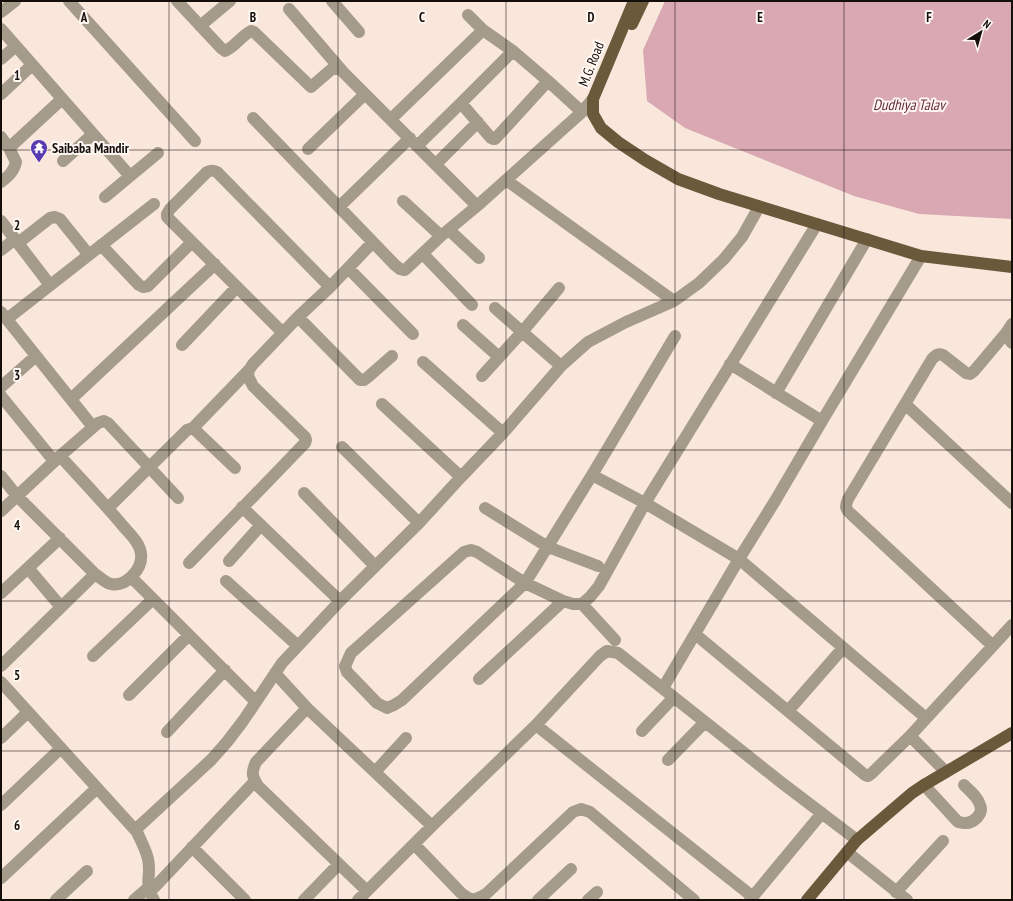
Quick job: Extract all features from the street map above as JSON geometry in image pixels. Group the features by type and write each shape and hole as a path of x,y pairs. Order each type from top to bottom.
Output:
{"main road":[{"name":"M.G. Road","path":"634,1 592,99 593,114 601,128 618,142 678,179 758,207 921,256 1012,267"},
{"path":"610,136 602,116 601,103 604,89 617,56 643,1"},
{"path":"807,900 857,840 912,793 1011,734"}],"street":[{"path":"1,12 15,1"},
{"path":"69,1 195,142"},
{"path":"177,1 225,51 230,49 251,31 254,32 311,87 333,68 343,72"},
{"path":"200,26 230,1"},
{"path":"332,1 359,32"},
{"path":"289,9 343,72 477,206"},
{"path":"468,15 483,30 513,51 582,112"},
{"path":"1,30 130,176"},
{"path":"391,119 483,30"},
{"path":"1,60 16,46"},
{"path":"339,207 461,103 513,51"},
{"path":"1,94 32,65"},
{"path":"461,103 492,138 495,139 548,81"},
{"path":"308,149 365,94"},
{"path":"9,148 62,99"},
{"path":"253,118 400,269 405,270 582,112 592,99"},
{"path":"436,164 478,122"},
{"path":"62,161 93,134"},
{"path":"1,137 9,148 16,162 10,175 1,182"},
{"path":"105,197 158,153"},
{"path":"283,332 168,217 167,214 170,209 207,172 214,170 223,178 330,287"},
{"path":"506,180 674,301"},
{"path":"404,201 479,258"},
{"path":"93,427 4,316 50,286 154,204"},
{"path":"135,830 211,760 243,721 282,663 340,601 419,523 503,433 561,366 588,342 626,322 674,301 699,283 724,259 742,237 758,207"},
{"path":"1,250 17,241 50,218 55,217 60,219 89,255"},
{"path":"1,221 50,286"},
{"path":"675,336 526,583 402,700 387,708 377,703 347,672 345,666 351,653 464,552 471,550 478,552 526,583 563,601 573,604 582,604 590,597 599,586 645,503 817,224"},
{"path":"776,393 867,239"},
{"path":"101,245 139,285 143,287 148,286 192,242"},
{"path":"108,508 187,430 193,428 283,332 330,287 373,242"},
{"path":"423,254 472,305"},
{"path":"663,688 738,558 775,501 921,256"},
{"path":"71,399 215,264"},
{"path":"348,268 413,334"},
{"path":"182,345 237,287"},
{"path":"482,376 523,331 559,288"},
{"path":"495,308 523,331 561,366"},
{"path":"298,317 360,380 364,380 392,356"},
{"path":"463,325 499,357"},
{"path":"993,646 846,510 845,505 932,359 936,355 940,354 966,373 970,374 1010,333"},
{"path":"1,476 17,496 95,574 109,584 125,583 141,563 142,555 136,541 108,508 57,458 2,396 36,356"},
{"path":"423,362 503,433"},
{"path":"730,364 822,421"},
{"path":"189,562 305,443 306,440 305,437 253,386 248,376 249,370"},
{"path":"382,404 461,477"},
{"path":"905,404 1012,503"},
{"path":"1,511 57,458 98,423 104,421 108,423 178,498"},
{"path":"193,428 235,468"},
{"path":"342,447 419,523"},
{"path":"592,475 645,503 738,558 926,718"},
{"path":"304,493 375,566"},
{"path":"242,507 340,601"},
{"path":"485,508 548,547 598,566"},
{"path":"229,561 261,525"},
{"path":"1,593 60,538"},
{"path":"28,568 61,607"},
{"path":"1,666 95,574"},
{"path":"131,577 256,702"},
{"path":"226,581 298,646"},
{"path":"93,656 153,599"},
{"path":"479,679 563,601"},
{"path":"582,604 615,640"},
{"path":"695,634 868,776 910,736 1012,625"},
{"path":"129,695 189,635"},
{"path":"788,711 843,648"},
{"path":"358,900 536,724 600,656 607,651 618,652 782,783 857,840"},
{"path":"167,732 224,670"},
{"path":"275,673 307,708 432,826"},
{"path":"1,682 135,830 148,859 151,893"},
{"path":"642,731 674,696"},
{"path":"307,708 256,762 252,769 253,777 258,786 367,891"},
{"path":"1,738 28,712"},
{"path":"668,760 705,722"},
{"path":"536,724 752,898 822,813"},
{"path":"910,736 946,772"},
{"path":"375,772 406,738"},
{"path":"1,805 61,748"},
{"path":"134,900 151,893 192,847 255,781"},
{"path":"924,785 958,822 963,824 969,823 976,819 980,814 981,808 977,798 964,785"},
{"path":"1,878 97,788"},
{"path":"414,844 461,893 468,898 477,899 486,894 573,812 581,809 590,812 694,900"},
{"path":"896,892 943,841"},
{"path":"192,847 245,900"},
{"path":"847,852 906,900"},
{"path":"304,900 338,864"},
{"path":"538,900 571,869"},
{"path":"56,900 87,870"}],"water":[{"name":"Dudhiya Talav","path":"665,1 1012,1 1012,219 919,214 854,196 685,128 647,101 643,50"}],"place":[{"name":"Saibaba Mandir","path":"39,163"}]}
